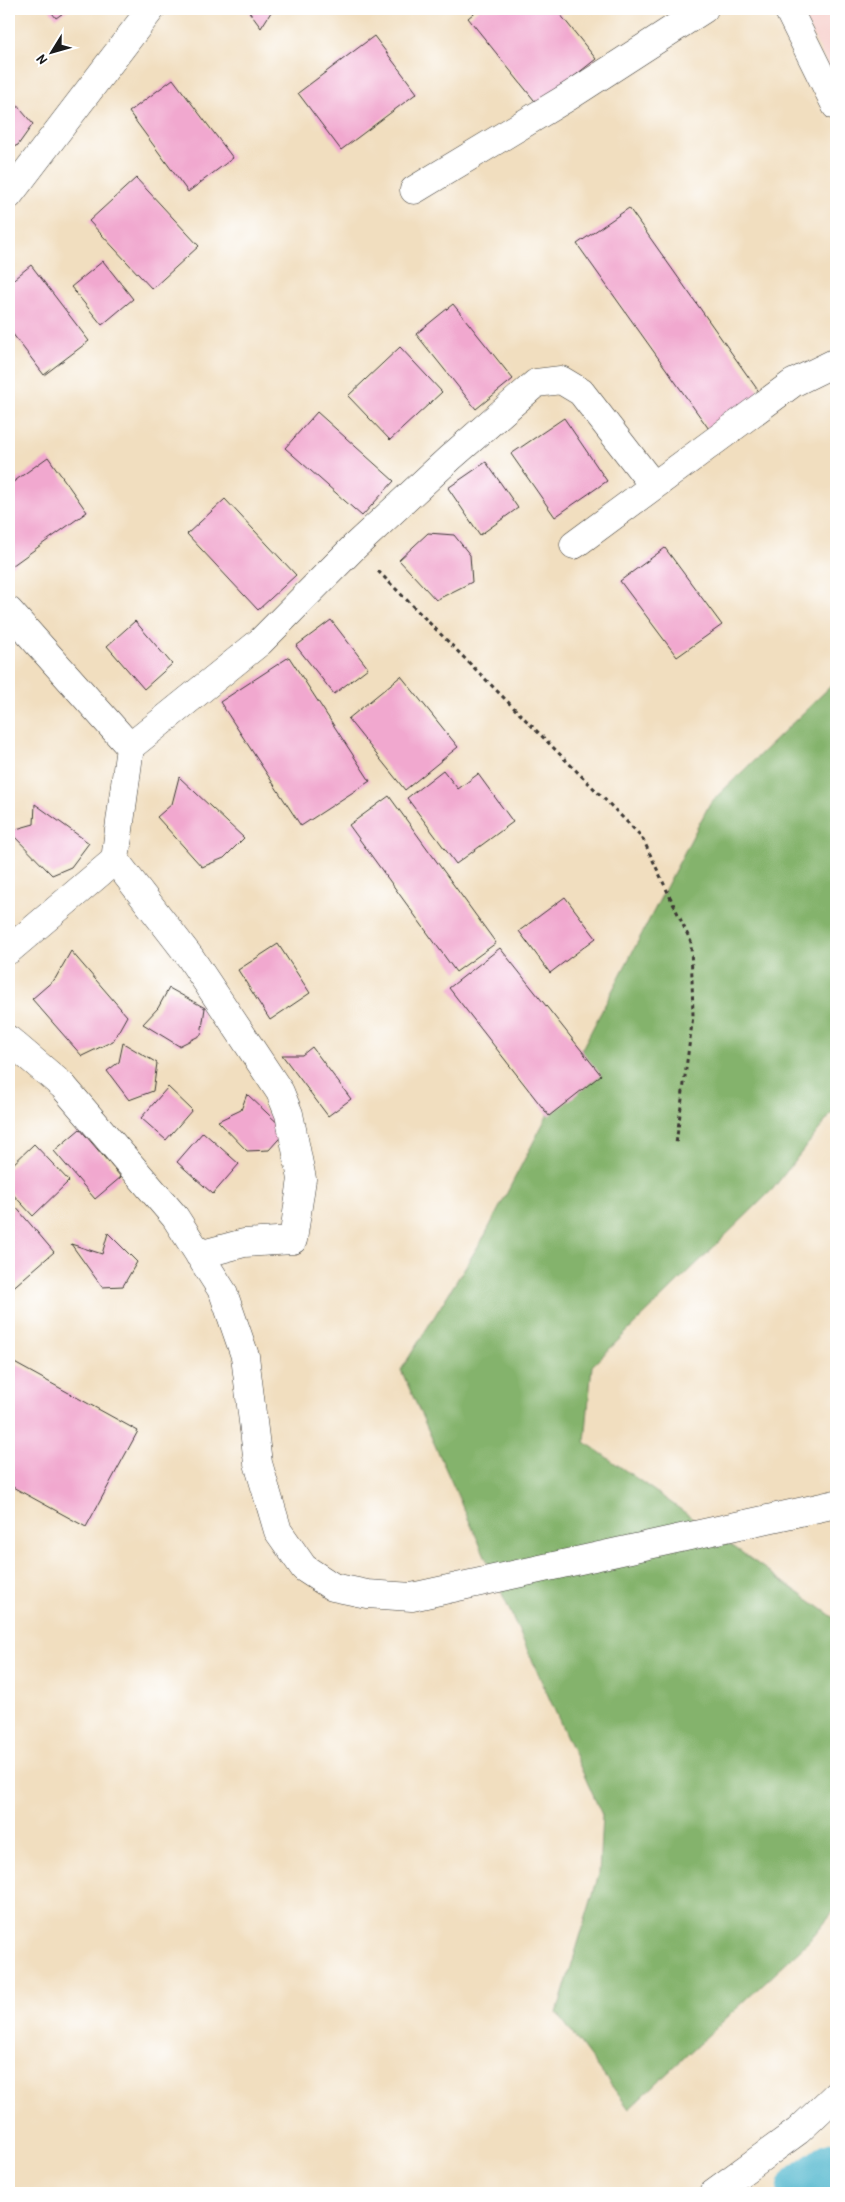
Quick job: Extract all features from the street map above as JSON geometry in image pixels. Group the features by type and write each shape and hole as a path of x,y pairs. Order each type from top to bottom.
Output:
{"street":[{"path":"9,195 151,9"},
{"path":"414,190 568,97 704,9"},
{"path":"788,9 836,106"},
{"path":"574,545 793,383 836,362"},
{"path":"9,950 115,860 130,747 260,642 354,547 450,458 536,383 561,380 581,392 653,485"},
{"path":"9,611 130,747"},
{"path":"115,860 190,957 280,1092 290,1114 302,1179 293,1240 244,1243 199,1255"},
{"path":"9,1040 63,1086 175,1217 223,1292 244,1356 258,1462 278,1531 304,1568 333,1587 367,1594 412,1597 836,1504"},
{"path":"713,2193 798,2131 836,2095"}],"path":[{"path":"354,547 642,837 691,942 694,1016 676,1144"}],"shaded area":[{"path":"800,9 836,9 836,82"}],"green space":[{"path":"836,681 836,1108 772,1190 592,1366 585,1442 836,1619 836,1908 808,1942 629,2109 557,2013 599,1874 602,1815 401,1370 485,1235 710,803"}],"building":[{"path":"49,9 69,9 56,18"},
{"path":"247,9 273,9 261,28"},
{"path":"479,9 556,9 596,59 538,105 468,18"},
{"path":"374,36 417,93 341,150 298,93"},
{"path":"173,79 233,158 188,192 129,112"},
{"path":"9,96 33,124 18,145 9,149"},
{"path":"136,178 199,246 152,289 89,221"},
{"path":"629,208 762,396 711,432 577,244"},
{"path":"103,261 133,299 102,325 71,287"},
{"path":"31,265 89,341 44,375 9,329 9,283"},
{"path":"453,304 513,379 476,409 416,334"},
{"path":"400,347 442,392 390,440 348,396"},
{"path":"317,412 394,481 362,516 285,448"},
{"path":"564,418 607,481 555,517 511,454"},
{"path":"48,457 87,512 9,568 9,485"},
{"path":"486,462 518,508 480,535 448,488"},
{"path":"225,499 296,575 258,610 187,534"},
{"path":"428,533 454,535 470,555 472,582 436,600 399,560"},
{"path":"665,548 722,625 677,657 620,581"},
{"path":"331,620 368,668 334,694 296,646"},
{"path":"135,621 172,664 144,689 107,646"},
{"path":"289,657 370,781 301,826 220,702"},
{"path":"401,676 458,747 405,790 348,719"},
{"path":"443,770 458,789 478,774 513,822 456,864 407,798"},
{"path":"179,777 244,838 224,858 202,867 157,817 172,804"},
{"path":"389,796 496,943 456,972 349,825"},
{"path":"35,804 89,843 71,867 52,875 9,831 34,824"},
{"path":"565,897 596,938 550,973 519,931"},
{"path":"278,944 310,993 270,1020 238,970"},
{"path":"500,948 601,1075 549,1116 449,988"},
{"path":"71,951 127,1016 113,1041 82,1056 32,999 55,979"},
{"path":"169,988 205,1008 201,1035 179,1046 143,1024 158,1008"},
{"path":"123,1043 157,1063 153,1091 129,1100 107,1071 119,1062"},
{"path":"312,1047 351,1099 328,1116 282,1055 302,1055"},
{"path":"168,1087 192,1110 166,1140 141,1118"},
{"path":"247,1094 286,1131 269,1150 247,1151 218,1121 241,1110"},
{"path":"80,1129 121,1177 95,1199 54,1151"},
{"path":"203,1132 239,1164 213,1194 177,1162"},
{"path":"34,1144 69,1181 33,1216 9,1190 9,1168"},
{"path":"15,1206 54,1252 9,1291 9,1212"},
{"path":"108,1233 137,1262 123,1286 102,1287 71,1244 102,1254"},
{"path":"9,1360 138,1431 86,1527 9,1485"}],"waterway":[{"path":"810,2193 836,2174"}]}
